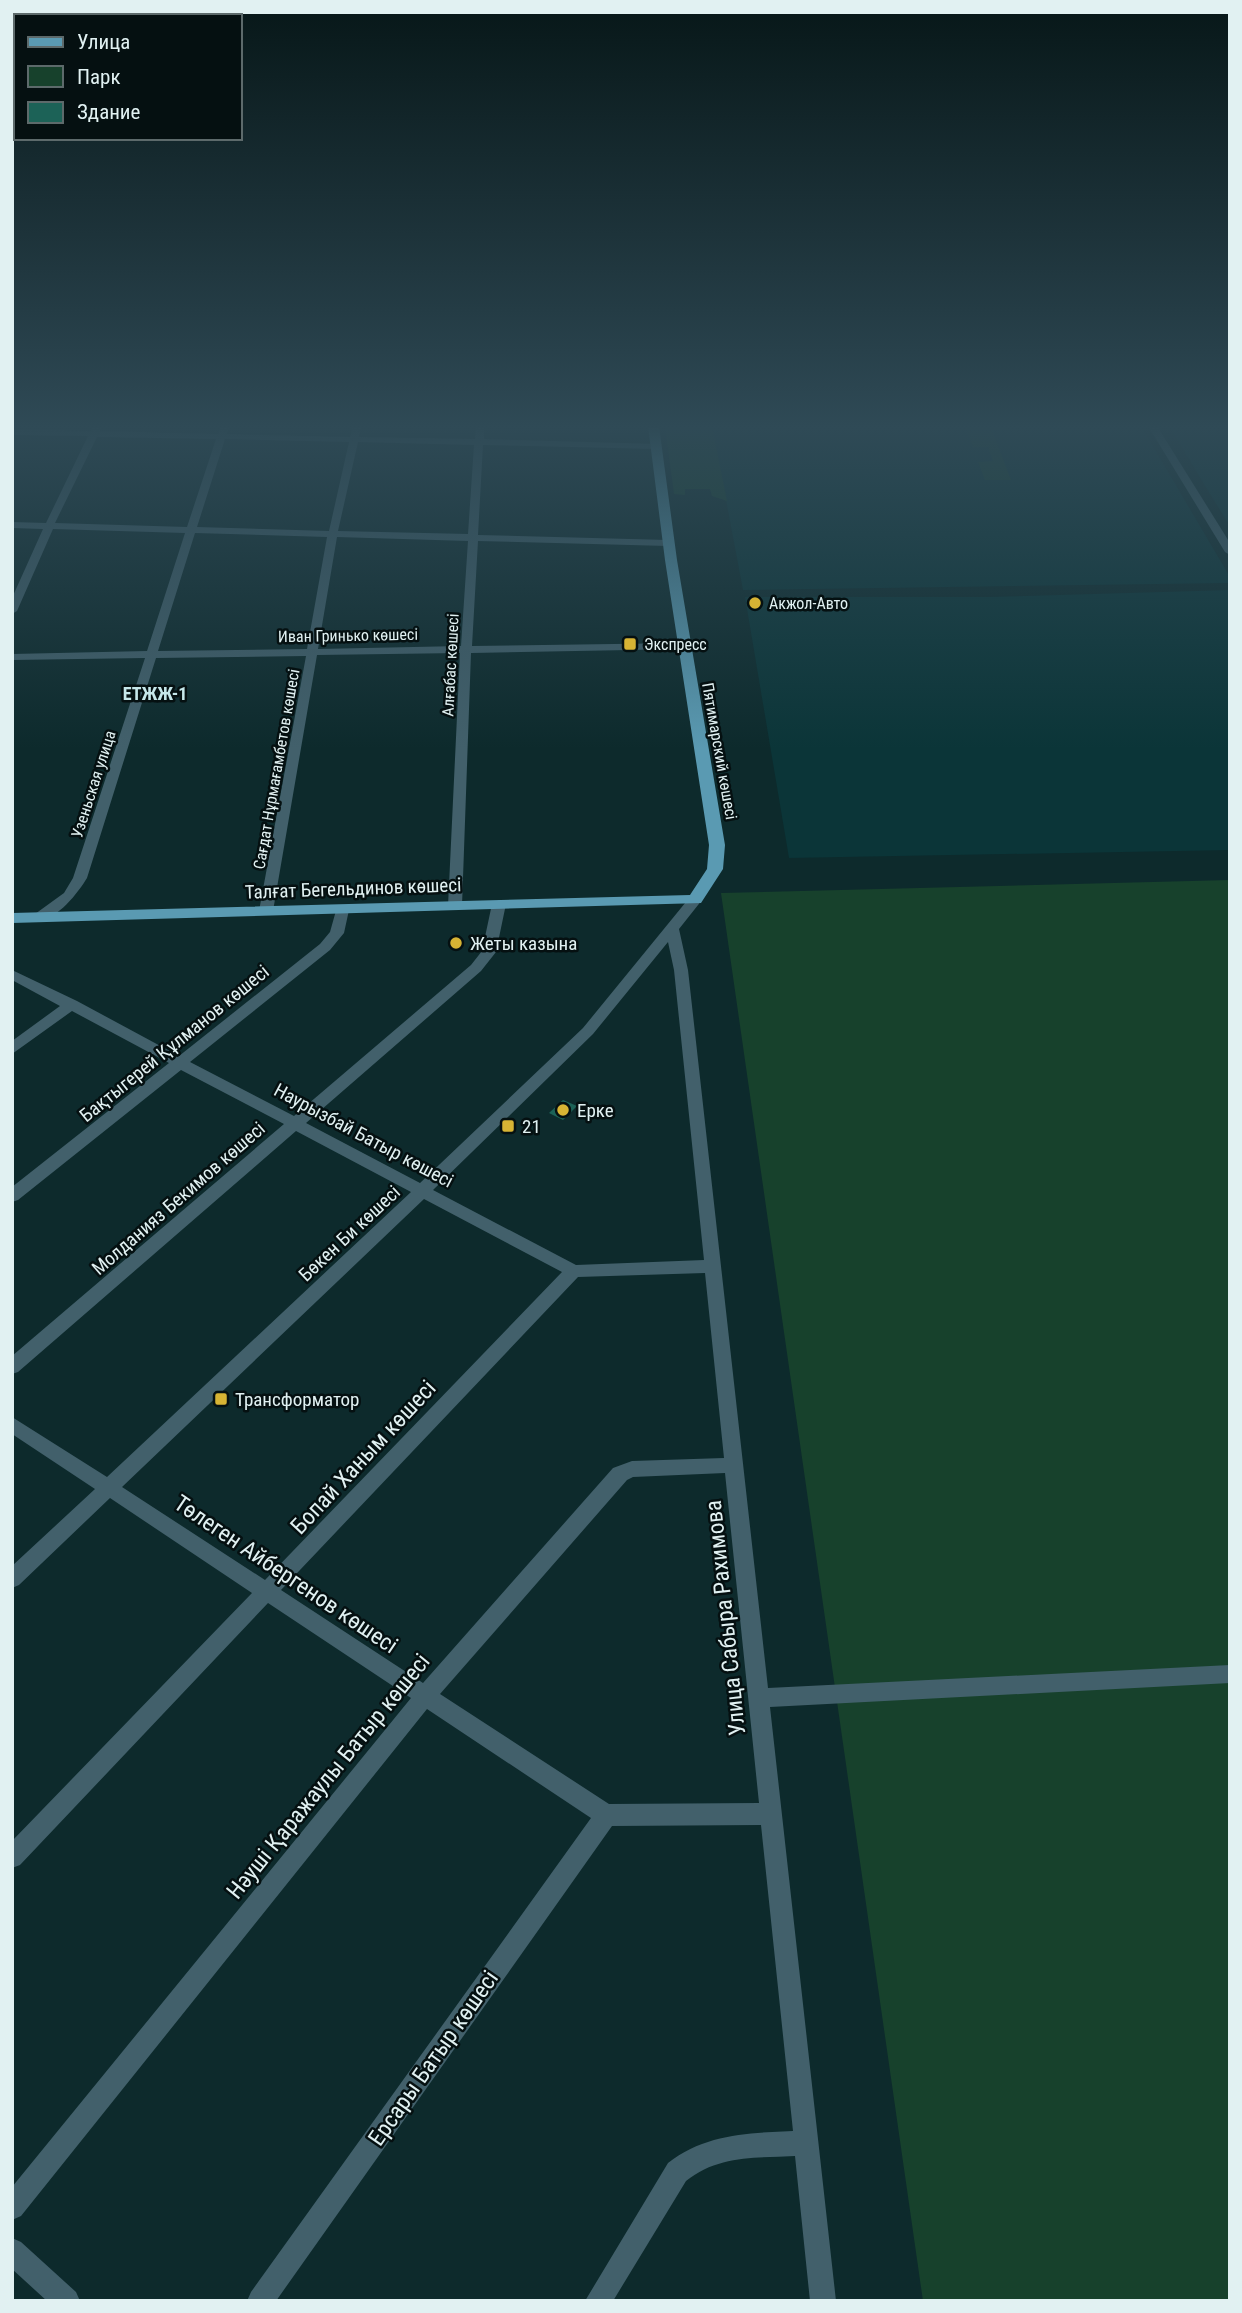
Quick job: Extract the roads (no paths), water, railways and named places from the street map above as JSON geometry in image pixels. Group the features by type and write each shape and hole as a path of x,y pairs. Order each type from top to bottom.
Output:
{"main road":[{"name":"Пятимарский көшесі","path":"667,534 717,836 717,860 713,873 695,900"},
{"name":"Талғат Бегельдинов көшесі","path":"13,919 695,900"}],"street":[{"path":"12,611 45,534"},
{"name":"Узеньская улица","path":"40,917 69,896 76,886 189,534"},
{"name":"Сағдат Нұрмағамбетов көшесі","path":"267,911 333,534"},
{"path":"355,534 668,543"},
{"name":"Алғабас көшесі","path":"455,906 466,649 474,534"},
{"path":"1219,534 1230,552"},
{"name":"Иван Гринько көшесі","path":"12,657 153,650 312,652 684,646"},
{"name":"Бөкен Би көшесі","path":"12,1579 425,1190 588,1031 673,931 695,900"},
{"name":"Молданияз Бекимов көшесі","path":"12,1367 487,957 499,904"},
{"name":"Бақтыгерей Құлманов көшесі","path":"12,1196 332,941 342,909"},
{"name":"Улица Сабыра Рахимова","path":"673,931 681,970 822,2301"},
{"name":"Наурызбай Батыр көшесі","path":"12,974 425,1190 573,1271"},
{"path":"12,1049 72,1004"},
{"path":"573,1271 712,1266"},
{"name":"Бопай Ханым көшесі","path":"12,1857 269,1592 573,1271"},
{"name":"Төлеген Айбергенов көшесі","path":"12,1423 606,1815"},
{"name":"Нәуші Қаражаулы Батыр көшесі","path":"12,2207 425,1696 620,1474 647,1467 734,1465"},
{"path":"758,1698 1230,1674"},
{"path":"606,1815 769,1814"},
{"name":"Ерсары Батыр көшесі","path":"260,2301 606,1815"},
{"path":"598,2301 677,2172 688,2160 705,2152 725,2149 805,2143"},
{"path":"12,2251 67,2301"}],"place":[{"name":"Акжол-Авто","path":"755,603"},
{"name":"Экспресс","path":"630,644"},
{"name":"Жеты казына","path":"456,943"},
{"name":"Ерке","path":"563,1110"},
{"name":"21","path":"508,1126"},
{"name":"Трансформатор","path":"221,1399"}],"district":[{"name":"ЕТЖЖ-1","path":"155,694"}]}
